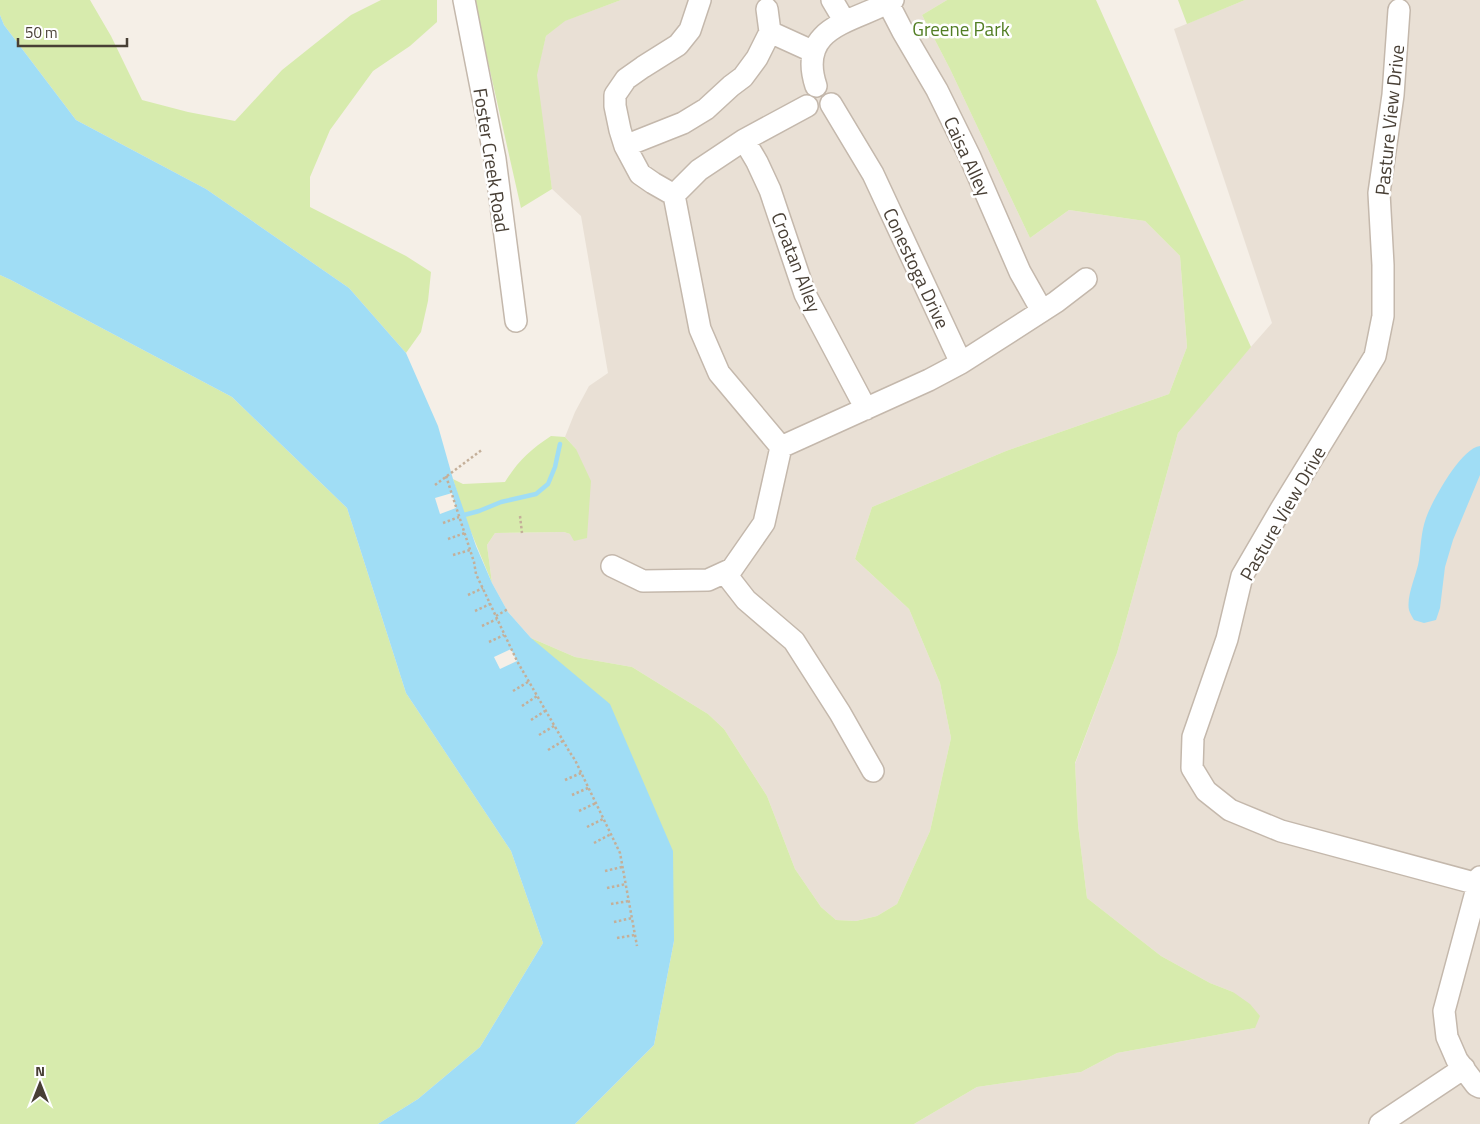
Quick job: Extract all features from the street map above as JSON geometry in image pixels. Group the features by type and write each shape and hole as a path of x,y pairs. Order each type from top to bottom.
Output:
{"street":[{"name":"Foster Creek Road","path":"464,0 495,159 516,322"},
{"path":"700,0 690,30 678,45 626,79 615,95 620,130 625,146 640,174 674,195 700,329 719,373 781,447"},
{"path":"832,0 845,22"},
{"path":"816,86 812,64 814,52 822,38 837,25 890,2"},
{"name":"Caisa Alley","path":"890,2 903,32 937,90 970,158 1020,272 1042,311"},
{"path":"625,146 683,123 706,109 743,77 757,58 770,32 767,9"},
{"name":"Pasture View Drive","path":"1399,10 1393,95 1379,193 1384,265 1384,316 1375,356 1242,576 1227,639 1193,737 1192,768 1206,791 1230,810 1281,831 1479,881"},
{"path":"770,32 814,52"},
{"path":"816,86 823,86 832,96 831,104 829,109 822,113 813,112 807,106 805,97 810,89 816,86"},
{"name":"Conestoga Drive","path":"831,104 873,174 961,363"},
{"path":"674,195 699,170 744,140 807,106"},
{"name":"Croatan Alley","path":"744,140 770,190 805,294 866,409"},
{"path":"781,447 929,380 961,363 1042,311 1086,279"},
{"path":"612,566 643,581 708,580 732,569 764,523 781,447"},
{"path":"725,573 746,600 794,641 840,713 873,771"},
{"path":"1479,881 1444,1011 1447,1037 1457,1060 1476,1085 1480,1087"},
{"path":"1380,1124 1464,1068"}],"path":[{"path":"436,485 482,449"},
{"path":"446,476 482,588 528,682 575,760 620,853 637,946"},
{"path":"520,516 522,533"},
{"path":"443,523 459,518"},
{"path":"448,539 465,533"},
{"path":"453,556 470,550"},
{"path":"468,595 482,588"},
{"path":"475,611 490,604"},
{"path":"482,626 497,618 508,609"},
{"path":"489,642 504,635"},
{"path":"513,691 528,682"},
{"path":"522,706 537,696"},
{"path":"531,720 545,711"},
{"path":"539,735 554,726"},
{"path":"548,750 563,741"},
{"path":"565,780 581,773"},
{"path":"572,795 588,788"},
{"path":"580,811 596,803"},
{"path":"587,826 603,819"},
{"path":"594,843 610,834"},
{"path":"605,871 622,867"},
{"path":"607,888 626,884"},
{"path":"611,904 629,901"},
{"path":"614,922 632,918"},
{"path":"617,938 635,935"}],"shaded area":[{"path":"621,0 947,0 922,15 950,69 1030,238 1069,210 1145,221 1180,256 1187,347 1169,394 1006,451 872,507 855,559 909,609 940,683 951,738 930,831 897,904 877,916 856,921 836,920 821,907 795,869 767,796 724,729 708,714 632,667 575,657 531,638 508,612 492,583 487,545 495,533 564,532 570,534 576,449 565,437 575,412 589,386 608,373 581,216 552,189 536,75 546,36 564,21"},
{"path":"1245,0 1480,0 1480,1124 914,1124 977,1087 1081,1072 1117,1053 1255,1028 1233,992 1210,983 1161,956 1087,898 1078,825 1075,764 1117,653 1178,433 1272,323 1174,29"}],"green space":[{"path":"0,0 90,0 111,36 142,100 188,112 235,121 282,70 351,15 381,0 437,0 437,22 410,46 373,71 330,130 310,177 310,207 406,256 431,272 428,301 421,332 406,353 349,288 206,189 76,120 4,25 0,15"},
{"path":"474,0 621,0 565,21 546,36 537,75 552,189 521,208"},
{"name":"Greene Park","path":"947,0 1096,0 1251,347 1178,433 1117,653 1075,763 1078,825 1087,898 1161,956 1210,983 1233,992 1250,1004 1260,1016 1255,1028 1117,1053 1081,1072 977,1087 914,1124 575,1124 654,1045 674,941 531,638 575,657 632,667 708,714 724,729 767,796 795,869 821,907 836,920 856,921 877,916 897,904 930,831 951,738 940,683 909,609 855,559 872,507 1006,451 1169,394 1187,347 1180,256 1145,221 1069,210 1030,238 950,69 922,15"},
{"path":"1178,0 1245,0 1187,24"},
{"path":"0,275 232,397 347,508 406,693 511,851 543,943 480,1047 418,1099 378,1124 0,1124"},
{"path":"551,436 565,437 576,449 591,481 587,538 574,541 570,534 564,532 495,533 487,545 492,583 464,515 453,479 463,484 505,482 525,456"}],"water":[{"path":"0,15 4,25 76,120 206,189 349,288 406,353 438,426 453,479 476,546 492,583 508,612 531,638 610,704 673,851 674,941 654,1045 575,1124 378,1124 418,1099 480,1047 543,943 511,851 406,693 347,508 232,397 0,275"},
{"path":"1480,446 1480,475 1453,540 1445,567 1440,608 1436,620 1424,623 1414,620 1408,604 1418,566 1426,518 1434,500 1456,465 1472,449"}],"pier":[{"path":"452,493 456,508 440,514 435,498"},
{"path":"511,649 517,661 500,669 494,657"}],"waterway":[{"path":"464,515 501,502 536,494 548,484 555,467 560,444"}]}
